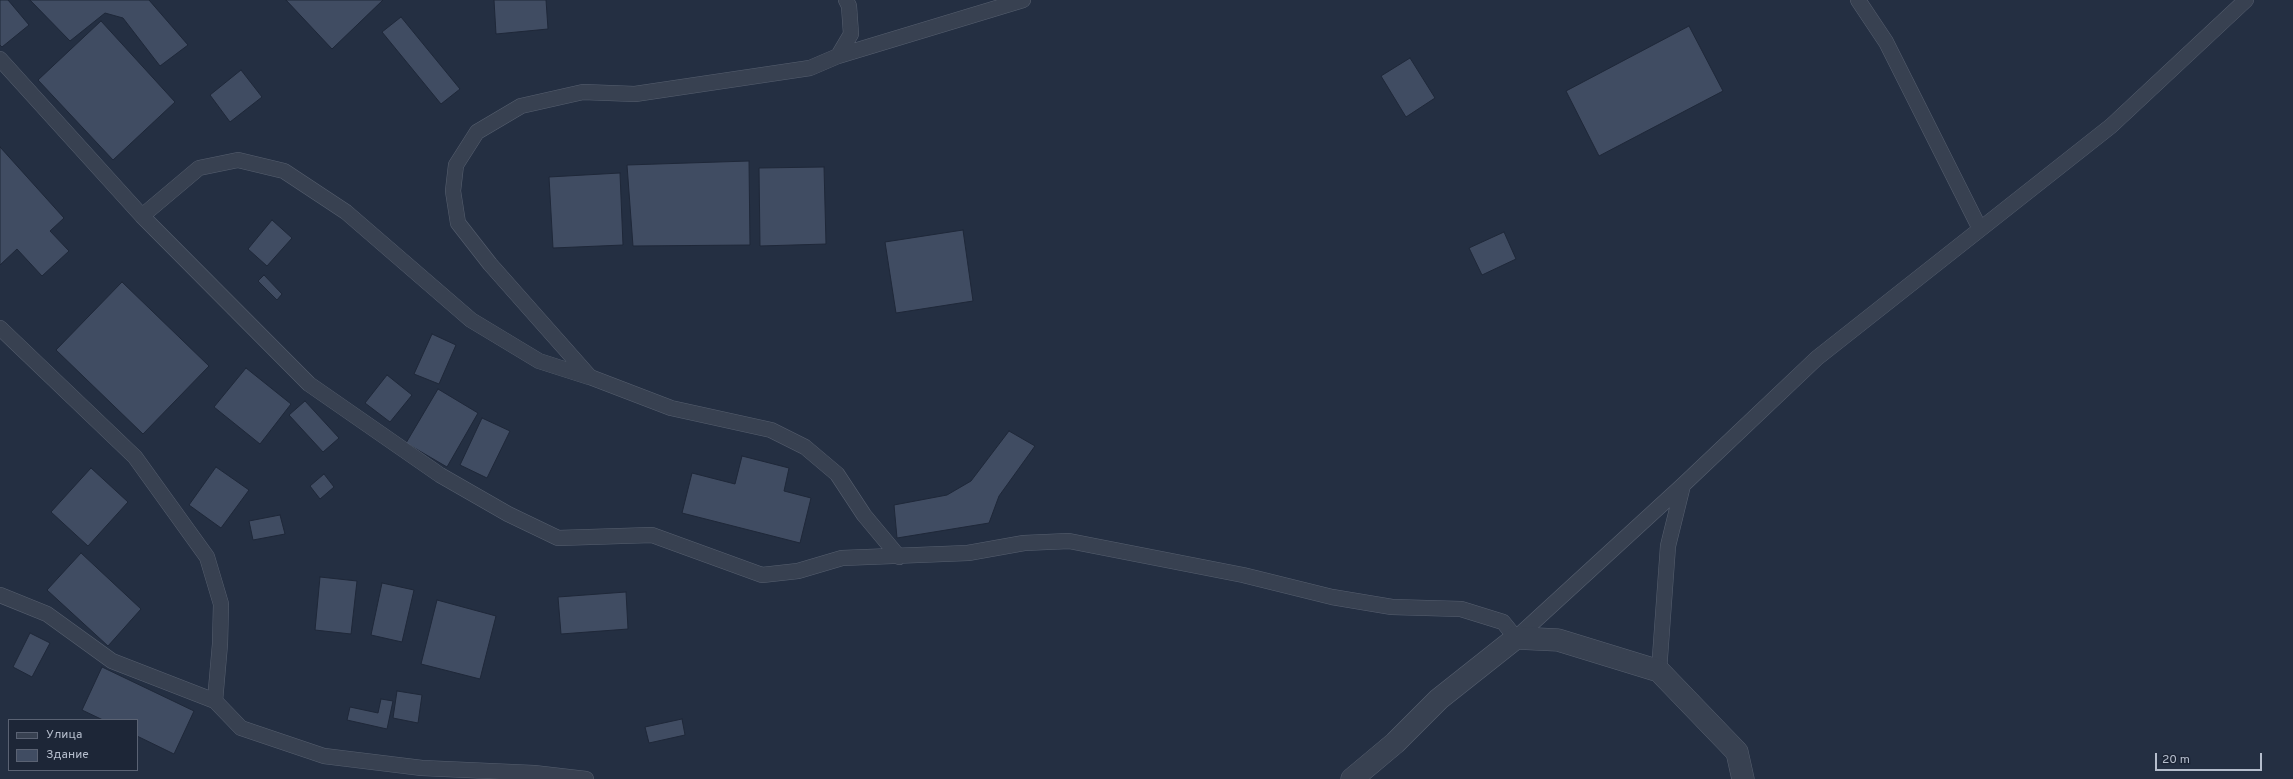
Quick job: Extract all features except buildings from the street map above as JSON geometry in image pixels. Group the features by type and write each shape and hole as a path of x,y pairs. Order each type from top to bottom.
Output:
{"street":[{"path":"1352,779 1394,743 1438,699 1516,638 1558,640 1659,671 1737,752 1743,779"}],"lane":[{"path":"838,56 850,34 849,6 846,0"},
{"path":"590,377 490,264 458,223 453,191 456,165 477,132 521,106 582,92 634,94 810,68 838,56 1023,0"},
{"path":"1858,0 1886,42 1980,229"},
{"path":"0,59 142,216 309,384 440,475 508,514 558,538 652,535 762,575 798,571 842,558 899,557 968,553 1024,543 1069,541 1243,575 1340,598 1392,607 1461,609 1503,622 1516,638 1683,485 1817,358 2111,126 2246,0"},
{"path":"142,216 199,168 238,160 284,171 346,212 471,320 539,361 590,377 671,408 771,430 805,448 837,474 864,515 899,557"},
{"path":"0,328 135,457 207,557 221,604 220,644 215,701"},
{"path":"1659,671 1668,546 1683,485"},
{"path":"0,595 47,614 112,661 215,701 241,728 324,756 422,768 534,773 586,779"}]}
